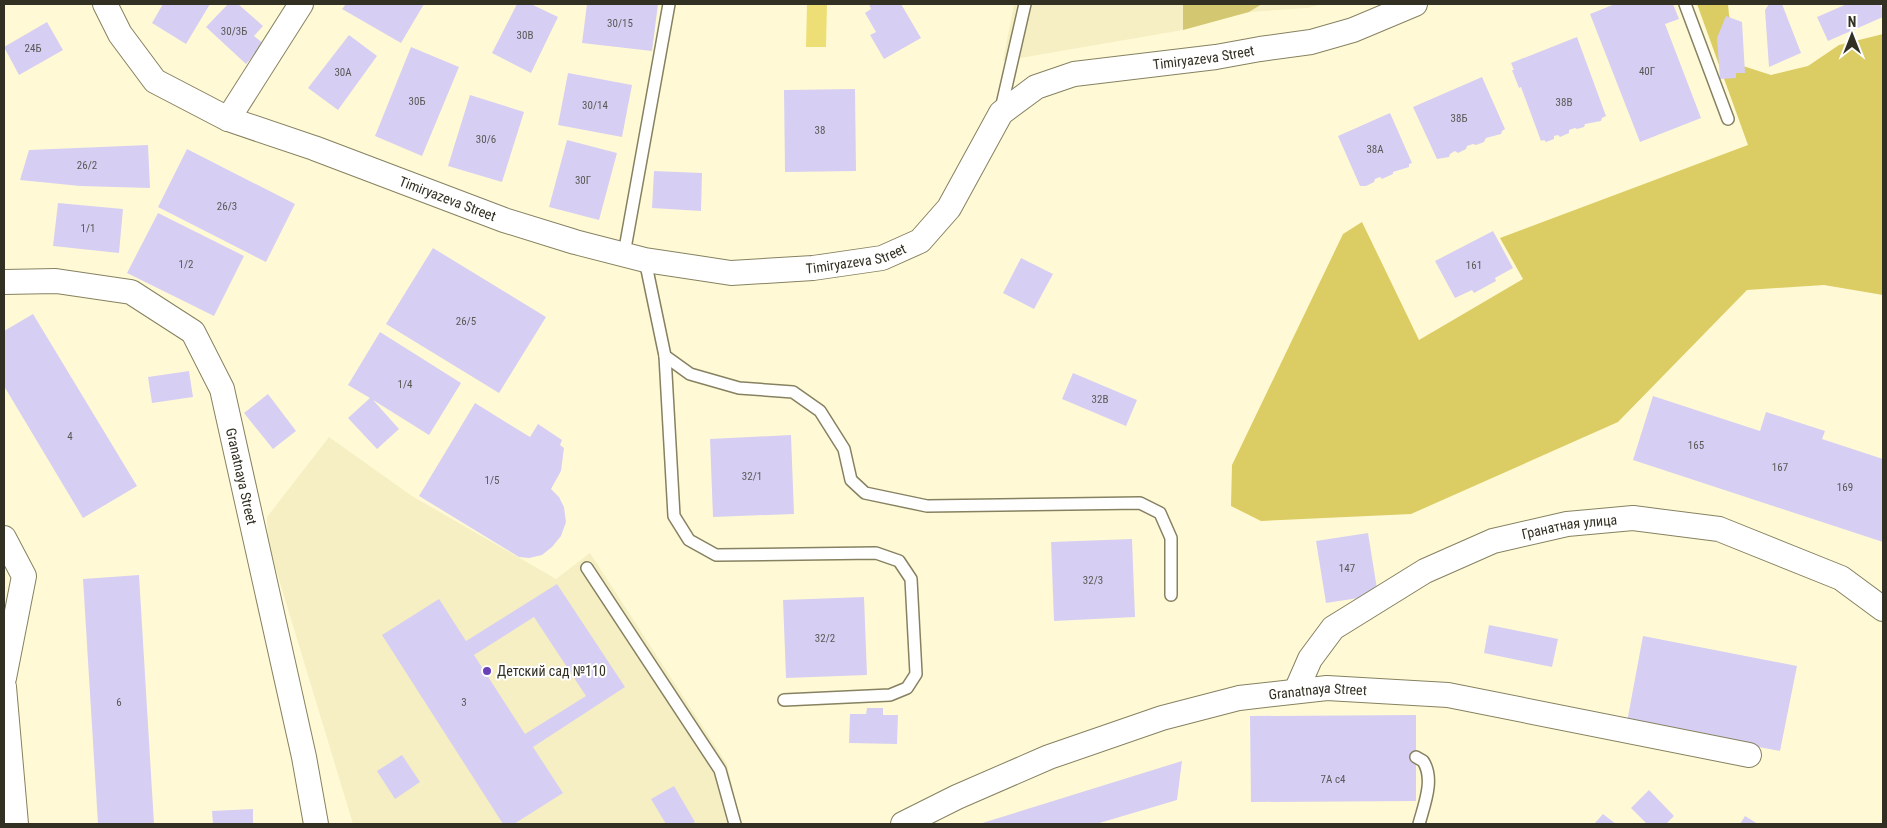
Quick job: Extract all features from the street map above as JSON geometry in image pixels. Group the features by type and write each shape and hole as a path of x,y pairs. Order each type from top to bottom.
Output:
{"street":[{"name":"Timiryazeva Street","path":"105,4 120,34 156,81 228,119 314,148 504,220 575,242 634,257 731,273 814,268 882,258 920,241 949,208 1000,114 1036,87 1074,74 1216,57 1311,42 1353,30 1415,4"},
{"path":"228,119 300,4"},
{"name":"Granatnaya Street","path":"4,282 56,280 131,292 194,332 222,389 302,748 316,824"},
{"name":"Гранатная улица","path":"1296,691 1310,659 1332,628 1425,570 1492,541 1568,524 1632,518 1719,529 1841,578 1883,609"},
{"path":"4,538 24,576 4,678"},
{"path":"4,687 16,824"},
{"name":"Granatnaya Street","path":"903,824 957,797 1049,757 1162,718 1239,698 1327,688 1448,695 1749,755"}],"lane":[{"path":"669,4 634,257 665,356 674,516 689,540 716,555 876,553 899,561 910,579 916,674 907,688 890,695 784,700"},
{"path":"1000,114 1025,4"},
{"path":"1685,4 1728,119"},
{"path":"665,356 690,374 739,388 793,392 820,411 844,450 851,480 865,493 927,506 1140,503 1160,513 1171,538 1171,595"},
{"path":"587,568 720,770 735,824"},
{"path":"1416,757 1423,761 1428,773 1428,791 1419,824"}],"shaded area":[{"path":"807,4 827,4 826,47 806,47"},
{"path":"1014,4 1323,4 1308,8 1249,12 1183,30 1003,61"},
{"path":"1183,4 1262,4 1249,12 1183,30"},
{"path":"1697,4 1728,4 1729,15 1743,66 1771,75 1808,66 1839,45 1883,34 1883,295 1824,285 1747,290 1618,422 1411,514 1261,521 1231,506 1232,465 1343,234 1362,222 1419,340 1523,279 1500,238 1748,145"},
{"name":"Детский сад №110","path":"329,437 412,496 556,579 590,553 727,764 741,824 353,824 268,543 267,517"}],"building":[{"path":"163,4 210,4 186,44 152,23"},
{"path":"228,4 238,4 263,26 254,36 264,44 246,64 206,27"},
{"path":"346,4 424,4 401,43 342,9"},
{"path":"517,4 531,4 558,17 531,73 492,53"},
{"path":"587,4 658,4 652,51 582,43"},
{"path":"869,4 901,4 921,38 884,59 870,35 876,32 865,13 871,9"},
{"path":"1615,4 1673,4 1679,19 1665,24 1701,118 1640,142 1590,14"},
{"path":"1769,4 1782,4 1801,53 1769,67 1765,10"},
{"path":"1847,4 1880,4 1883,17 1828,41 1817,17"},
{"path":"1726,16 1742,22 1745,73 1736,73 1736,78 1720,79 1717,38"},
{"path":"47,22 63,50 19,75 4,47"},
{"path":"349,35 377,56 338,110 308,88"},
{"path":"1577,37 1606,116 1601,121 1569,130 1569,133 1560,137 1558,135 1546,142 1544,140 1541,141 1521,87 1519,88 1512,70 1514,70 1511,63"},
{"path":"411,47 459,67 422,156 375,136"},
{"path":"568,73 632,85 622,137 558,125"},
{"path":"1482,77 1505,129 1501,134 1486,138 1484,142 1467,146 1466,149 1458,153 1455,151 1449,157 1437,159 1413,107"},
{"path":"855,89 856,171 785,172 784,90"},
{"path":"470,95 524,112 502,182 448,166"},
{"path":"1390,113 1412,163 1409,164 1409,167 1393,172 1393,174 1382,179 1380,177 1366,186 1360,186 1338,136"},
{"path":"567,140 617,153 599,220 549,207"},
{"path":"148,145 150,188 80,186 20,180 29,150"},
{"path":"187,149 295,204 266,262 158,207"},
{"path":"654,171 702,173 701,211 652,208"},
{"path":"58,203 123,209 119,253 53,246"},
{"path":"158,213 244,256 214,316 127,273"},
{"path":"1493,231 1513,268 1495,278 1496,281 1474,293 1472,290 1455,298 1435,261"},
{"path":"433,248 546,317 499,393 386,324"},
{"path":"1021,258 1053,274 1034,309 1003,293"},
{"path":"33,314 137,486 83,518 4,386 4,331"},
{"path":"380,332 461,383 429,435 373,400 399,429 377,449 348,418 370,398 348,385"},
{"path":"189,371 193,397 152,403 148,377"},
{"path":"1073,373 1137,400 1126,426 1062,399"},
{"path":"268,394 296,431 273,449 244,413"},
{"path":"1653,396 1760,431 1766,412 1825,431 1822,439 1883,459 1883,542 1633,460"},
{"path":"475,403 530,437 538,424 562,440 560,445 564,448 561,471 551,489 559,497 564,507 566,522 561,536 542,555 529,558 519,557 419,496"},
{"path":"791,435 794,514 713,517 710,439"},
{"path":"1368,533 1378,595 1326,603 1316,541"},
{"path":"1132,539 1135,617 1054,621 1051,542"},
{"path":"139,575 154,824 98,824 83,579"},
{"path":"557,584 625,687 533,747 563,793 514,824 503,824 382,635 439,599 466,641","holes":["534,617 586,696 525,734 474,655"]},
{"path":"864,597 867,675 786,678 783,600"},
{"path":"1489,625 1558,639 1552,667 1484,653"},
{"path":"1643,636 1797,666 1780,751 1627,722"},
{"path":"867,708 883,708 883,715 898,715 897,744 849,743 850,714 866,714"},
{"path":"1416,715 1416,801 1251,802 1250,716"},
{"path":"402,755 420,782 395,799 377,771"},
{"path":"1182,761 1177,800 1096,824 979,824"},
{"path":"674,786 695,822 691,824 666,824 651,799"},
{"path":"1649,790 1674,816 1666,824 1647,824 1631,808"},
{"path":"253,809 253,824 213,824 212,811"},
{"path":"1603,814 1616,824 1594,824"},
{"path":"1745,816 1758,824 1740,824"}],"place":[{"name":"Детский сад №110","path":"487,671"}]}
